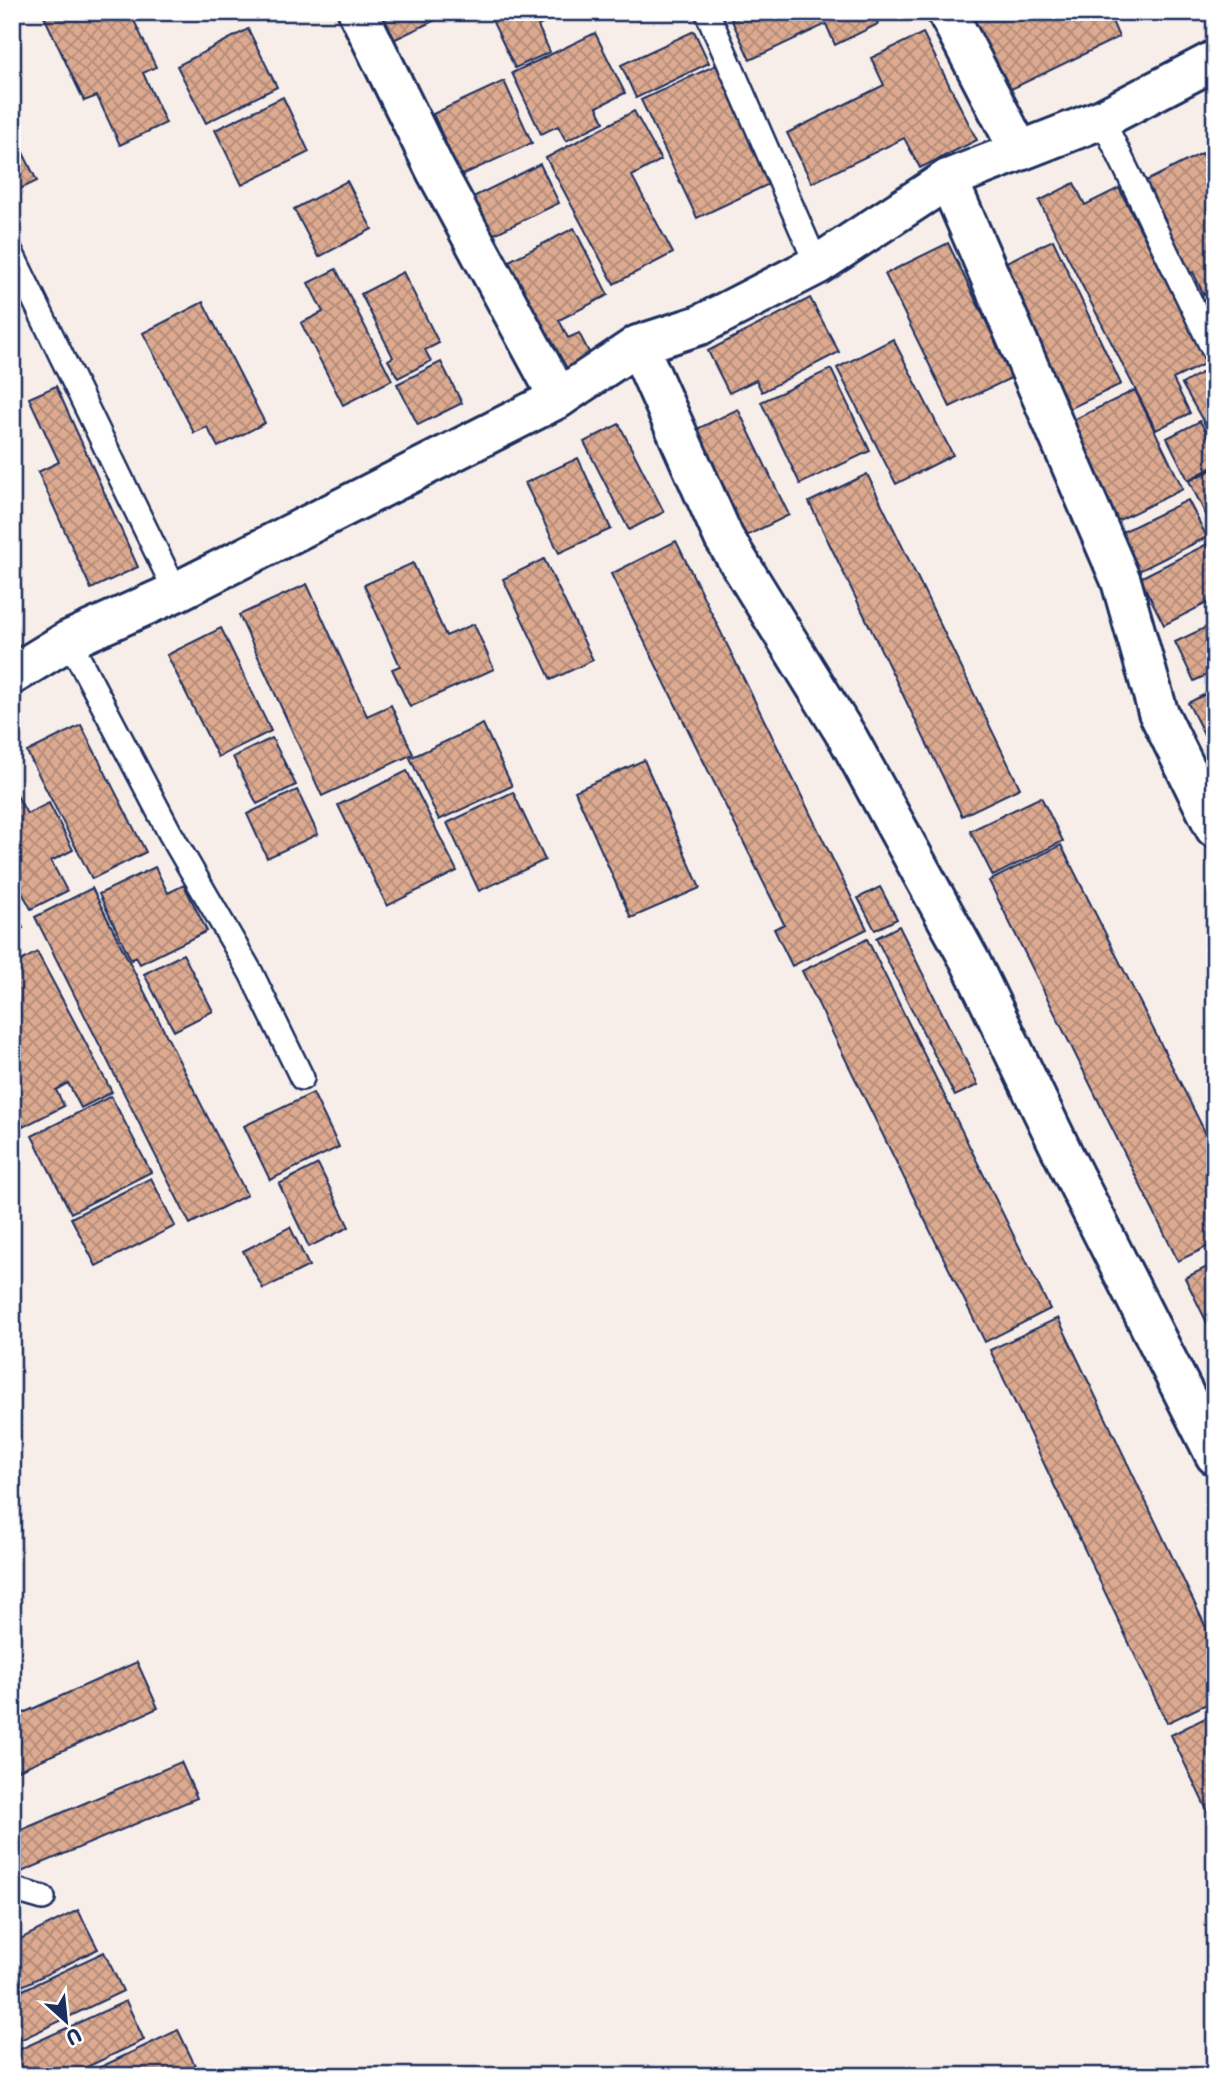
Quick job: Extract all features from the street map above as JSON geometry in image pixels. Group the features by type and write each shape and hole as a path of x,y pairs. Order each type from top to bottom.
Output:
{"street":[{"path":"358,12 435,169 559,398"},
{"path":"947,12 1019,149"},
{"path":"12,675 69,640 176,592 559,398 638,345 700,325 817,265 948,178 1102,119 1215,60"},
{"path":"948,178 1121,581 1158,712 1215,828"},
{"path":"638,345 724,538 849,740 970,961 1068,1164 1215,1455"}],"lane":[{"path":"707,12 817,265"},
{"path":"1102,119 1215,353"},
{"path":"12,254 176,592"},
{"path":"69,640 170,833 251,973 302,1077"},
{"path":"12,1889 43,1898"}],"building":[{"path":"42,12 130,12 156,67 143,73 166,123 120,145 97,96 84,101"},
{"path":"365,12 452,12 381,46"},
{"path":"488,12 566,12 538,26 550,52 515,68"},
{"path":"728,12 873,12 878,24 835,45 826,24 750,60"},
{"path":"967,12 1108,12 1119,37 1005,92"},
{"path":"248,29 277,87 206,123 177,66"},
{"path":"694,31 709,63 636,98 621,65"},
{"path":"595,33 625,93 597,107 604,122 566,141 558,126 541,134 512,73"},
{"path":"923,33 977,140 920,168 904,138 812,183 787,133 884,85 871,58"},
{"path":"716,65 771,183 697,218 641,100"},
{"path":"504,81 532,143 460,176 433,114"},
{"path":"283,97 309,152 242,185 215,130"},
{"path":"634,111 661,160 632,176 673,253 614,284 546,158"},
{"path":"12,130 37,181 12,193"},
{"path":"1202,153 1215,179 1215,289 1204,295 1193,272 1183,277 1136,186"},
{"path":"540,164 559,203 482,240 463,202"},
{"path":"347,181 372,229 319,257 294,209"},
{"path":"1074,183 1085,205 1119,188 1208,362 1173,379 1190,413 1156,430 1039,201"},
{"path":"574,228 608,295 559,320 568,338 579,333 594,362 556,389 507,262"},
{"path":"1053,240 1121,384 1069,409 1000,265"},
{"path":"948,243 1013,377 950,407 885,274"},
{"path":"336,269 392,380 343,405 301,323 323,312 308,283"},
{"path":"403,272 439,343 425,350 431,361 398,378 388,360 393,357 361,294"},
{"path":"810,298 839,352 762,392 756,380 729,393 708,351"},
{"path":"203,302 265,423 218,447 207,427 194,433 143,333"},
{"path":"893,339 953,455 896,484 837,368"},
{"path":"441,362 462,403 418,425 397,384"},
{"path":"1215,365 1215,442 1182,384"},
{"path":"831,369 870,451 800,484 761,402"},
{"path":"56,386 138,567 91,589 38,472 59,462 29,398"},
{"path":"1135,390 1183,489 1115,522 1067,423"},
{"path":"738,409 789,515 738,540 687,434"},
{"path":"1200,421 1215,449 1215,466 1188,480 1167,438"},
{"path":"619,424 664,512 629,530 584,442"},
{"path":"578,458 611,529 559,553 525,483"},
{"path":"1215,468 1215,523 1211,525 1189,481"},
{"path":"867,474 1020,788 962,816 809,502"},
{"path":"1188,500 1207,537 1131,575 1112,537"},
{"path":"676,541 867,929 792,966 774,929 784,924 611,574"},
{"path":"1207,544 1215,558 1215,599 1164,625 1140,578"},
{"path":"544,559 593,660 551,680 503,579"},
{"path":"413,563 446,636 474,624 494,669 410,707 392,669 400,666 364,585"},
{"path":"307,584 367,716 391,705 413,754 322,796 239,615"},
{"path":"1215,623 1215,671 1194,681 1175,642"},
{"path":"221,628 271,731 218,757 167,655"},
{"path":"1215,689 1215,749 1212,750 1188,703"},
{"path":"483,724 512,786 439,820 410,758"},
{"path":"81,725 146,852 92,879 27,752"},
{"path":"272,738 296,785 257,804 233,757"},
{"path":"644,760 700,888 631,918 575,791"},
{"path":"407,771 457,871 387,906 338,805"},
{"path":"12,786 27,814 49,803 73,850 51,861 67,891 31,909 12,874"},
{"path":"297,790 318,834 267,858 247,814"},
{"path":"513,792 545,860 479,891 447,823"},
{"path":"1041,797 1063,841 993,876 970,831"},
{"path":"1061,845 1215,1152 1215,1243 1178,1261 989,881"},
{"path":"155,867 168,893 184,885 207,931 140,964 136,957 131,960 99,894"},
{"path":"880,887 897,919 875,930 858,898"},
{"path":"92,888 247,1195 190,1224 35,917"},
{"path":"12,906 23,928 12,934"},
{"path":"899,926 978,1085 955,1096 876,938"},
{"path":"867,939 1050,1309 985,1342 802,971"},
{"path":"37,952 112,1092 81,1108 68,1083 56,1090 64,1106 23,1127 12,1106 12,966"},
{"path":"183,954 213,1011 174,1031 144,974"},
{"path":"313,1093 339,1147 270,1180 244,1126"},
{"path":"111,1096 151,1172 71,1213 32,1136"},
{"path":"318,1164 349,1227 309,1247 279,1184"},
{"path":"151,1178 175,1226 96,1266 71,1218"},
{"path":"290,1227 309,1266 263,1289 243,1251"},
{"path":"1215,1263 1215,1339 1185,1278"},
{"path":"1058,1318 1215,1646 1215,1700 1167,1723 990,1350"},
{"path":"137,1662 158,1708 12,1773 12,1718"},
{"path":"1215,1713 1215,1827 1171,1735"},
{"path":"181,1762 197,1798 19,1873 12,1857 12,1834"},
{"path":"78,1910 98,1949 12,1991 12,1943"},
{"path":"104,1952 123,1991 12,2044 12,1995"},
{"path":"126,2001 144,2040 68,2076 12,2076 12,2053"},
{"path":"178,2030 200,2076 82,2076"}]}
